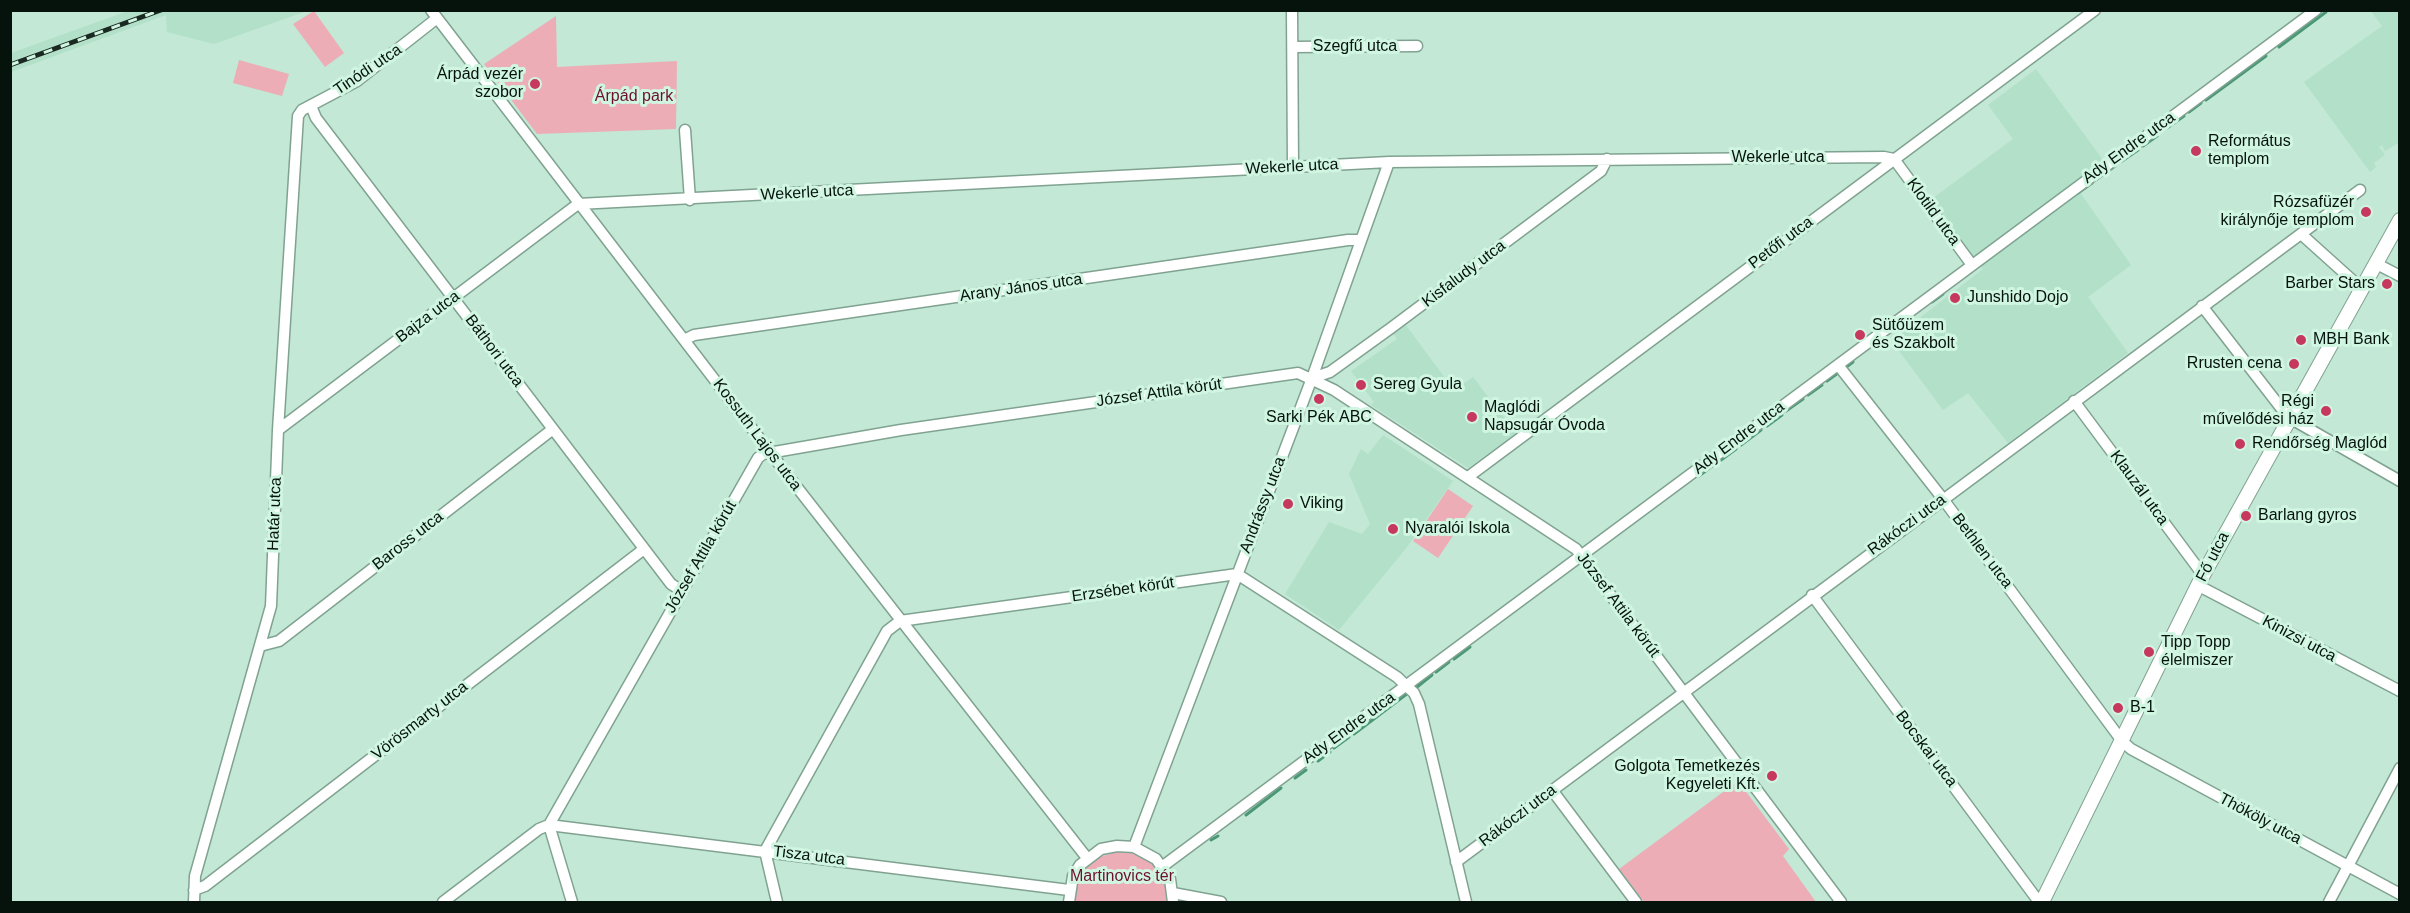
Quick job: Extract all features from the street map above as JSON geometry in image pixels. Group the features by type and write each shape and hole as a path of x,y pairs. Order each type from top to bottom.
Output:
{"main road":[{"name":"Fő utca","path":"2041,903 2201,581 2288,417 2400,220"}],"street":[{"name":"Szegfű utca","path":"1292,10 1293,167"},
{"name":"Petőfi utca","path":"1468,477 2095,10"},
{"name":"Ady Endre utca","path":"1163,866 2316,10"},
{"name":"Tinódi utca","path":"298,116 302,110 357,81 433,14"},
{"name":"Kossuth Lajos utca","path":"433,14 900,621 1087,858"},
{"name":"Szegfű utca","path":"1293,47 1417,46"},
{"name":"Báthori utca","path":"311,106 316,118 671,584 682,591"},
{"name":"Határ utca","path":"194,903 195,876 271,606 278,430 298,116"},
{"path":"685,130 690,200"},
{"name":"Wekerle utca","path":"578,204 1389,162 1884,157 1894,159"},
{"name":"Kisfaludy utca","path":"1312,378 1330,372 1391,328 1601,171 1607,159"},
{"name":"Klotild utca","path":"1894,159 1972,265"},
{"name":"Andrássy utca","path":"1134,847 1312,378 1359,240 1389,162"},
{"name":"Rákóczi utca","path":"1456,862 1812,595 2360,190"},
{"name":"Bajza utca","path":"278,430 578,204"},
{"path":"2301,234 2361,288"},
{"name":"Arany János utca","path":"684,340 694,335 1359,240"},
{"path":"2375,263 2400,276"},
{"path":"2202,306 2288,417 2400,481"},
{"name":"Bethlen utca","path":"1838,365 1943,499 2122,741"},
{"name":"József Attila körút","path":"549,825 758,458 769,451 1298,373 1334,390 1582,555 1840,903"},
{"name":"Klauzál utca","path":"2074,401 2201,581"},
{"name":"Baross utca","path":"260,646 279,641 553,429"},
{"name":"Vörösmarty utca","path":"194,890 205,886 645,549"},
{"path":"1237,574 1408,685 1419,704 1466,903"},
{"name":"Erzsébet körút","path":"900,621 1237,574"},
{"name":"Kinizsi utca","path":"2201,581 2400,691"},
{"name":"Bocskai utca","path":"1812,595 2041,903"},
{"path":"777,903 765,851 887,632 900,621"},
{"name":"Thököly utca","path":"2122,741 2131,749 2400,894"},
{"path":"2329,903 2400,768"},
{"path":"1552,790 1636,903"},
{"path":"443,903 540,829 549,825 572,903"},
{"name":"Tisza utca","path":"549,825 1069,890"},
{"path":"1069,903 1069,890 1073,876 1087,858 1109,847 1134,847 1146,852 1163,866 1173,898 1221,903"}],"shaded area":[{"path":"128,11 307,11 214,44 167,32 166,15 11,72 11,53"},
{"path":"2371,11 2399,11 2400,142 2385,151 2382,145 2379,147 2385,155 2374,163 2376,167 2370,172 2304,82 2382,26"},
{"path":"2036,69 2109,168 2079,191 2131,265 2088,297 2128,353 2008,443 1968,393 1943,410 1891,340 1983,269 1929,201 2013,139 1988,105"},
{"path":"1405,324 1454,390 1473,377 1516,433 1468,468 1371,405 1374,402 1351,371 1397,339 1393,333"},
{"name":"Nyaralói Iskola","path":"1383,435 1453,481 1407,547 1339,630 1285,594 1329,522 1362,534 1370,524 1349,474 1361,449 1368,454"}],"green space":[{"path":"314,11 344,53 325,67 293,24"},
{"name":"Árpád park","path":"556,16 557,67 677,61 676,129 537,134 484,64"},
{"path":"239,60 289,74 282,96 233,83"},
{"path":"1448,489 1473,506 1438,558 1413,541"},
{"path":"1738,781 1789,849 1783,856 1816,902 1644,902 1619,869"},
{"name":"Martinovics tér","path":"1116,852 1132,853 1154,864 1166,883 1169,902 1075,902 1078,881 1087,867 1100,857"}],"waterway":[{"path":"2279,47 2326,12"},
{"path":"2206,100 2266,56"},
{"path":"2189,112 2201,103"},
{"path":"2167,128 2184,116"},
{"path":"2143,146 2157,136"},
{"path":"2122,161 2138,150"},
{"path":"2097,179 2115,166"},
{"path":"2078,193 2092,183"},
{"path":"1932,302 1943,294"},
{"path":"1845,368 1853,362"},
{"path":"1827,381 1838,373"},
{"path":"1808,395 1822,385"},
{"path":"1786,411 1803,399"},
{"path":"1767,426 1782,415"},
{"path":"1741,445 1761,430"},
{"path":"1721,460 1736,449"},
{"path":"1699,476 1716,463"},
{"path":"1454,659 1470,647"},
{"path":"1436,672 1449,662"},
{"path":"1417,687 1432,675"},
{"path":"1354,734 1408,693"},
{"path":"1334,748 1349,737"},
{"path":"1318,761 1330,752"},
{"path":"1295,778 1306,770"},
{"path":"1246,815 1281,788"},
{"path":"1211,840 1218,836"}],"railway":[{"path":"10,65 161,10"}],"place":[{"name":"Árpád vezér szobor","path":"535,84"},
{"name":"Református templom","path":"2196,151"},
{"name":"Rózsafüzér királynője templom","path":"2366,212"},
{"name":"Barber Stars","path":"2387,284"},
{"name":"Junshido Dojo","path":"1955,298"},
{"name":"Sütőüzem és Szakbolt","path":"1860,335"},
{"name":"MBH Bank","path":"2301,340"},
{"name":"Rrusten cena","path":"2294,364"},
{"name":"Sereg Gyula","path":"1361,385"},
{"name":"Sarki Pék ABC","path":"1319,399"},
{"name":"Régi művelődési ház","path":"2326,411"},
{"name":"Maglódi Napsugár Óvoda","path":"1472,417"},
{"name":"Rendőrség Maglód","path":"2240,444"},
{"name":"Viking","path":"1288,504"},
{"name":"Barlang gyros","path":"2246,516"},
{"name":"Nyaralói Iskola","path":"1393,529"},
{"name":"Tipp Topp élelmiszer","path":"2149,652"},
{"name":"B-1","path":"2118,708"},
{"name":"Golgota Temetkezés Kegyeleti Kft.","path":"1772,776"}]}
